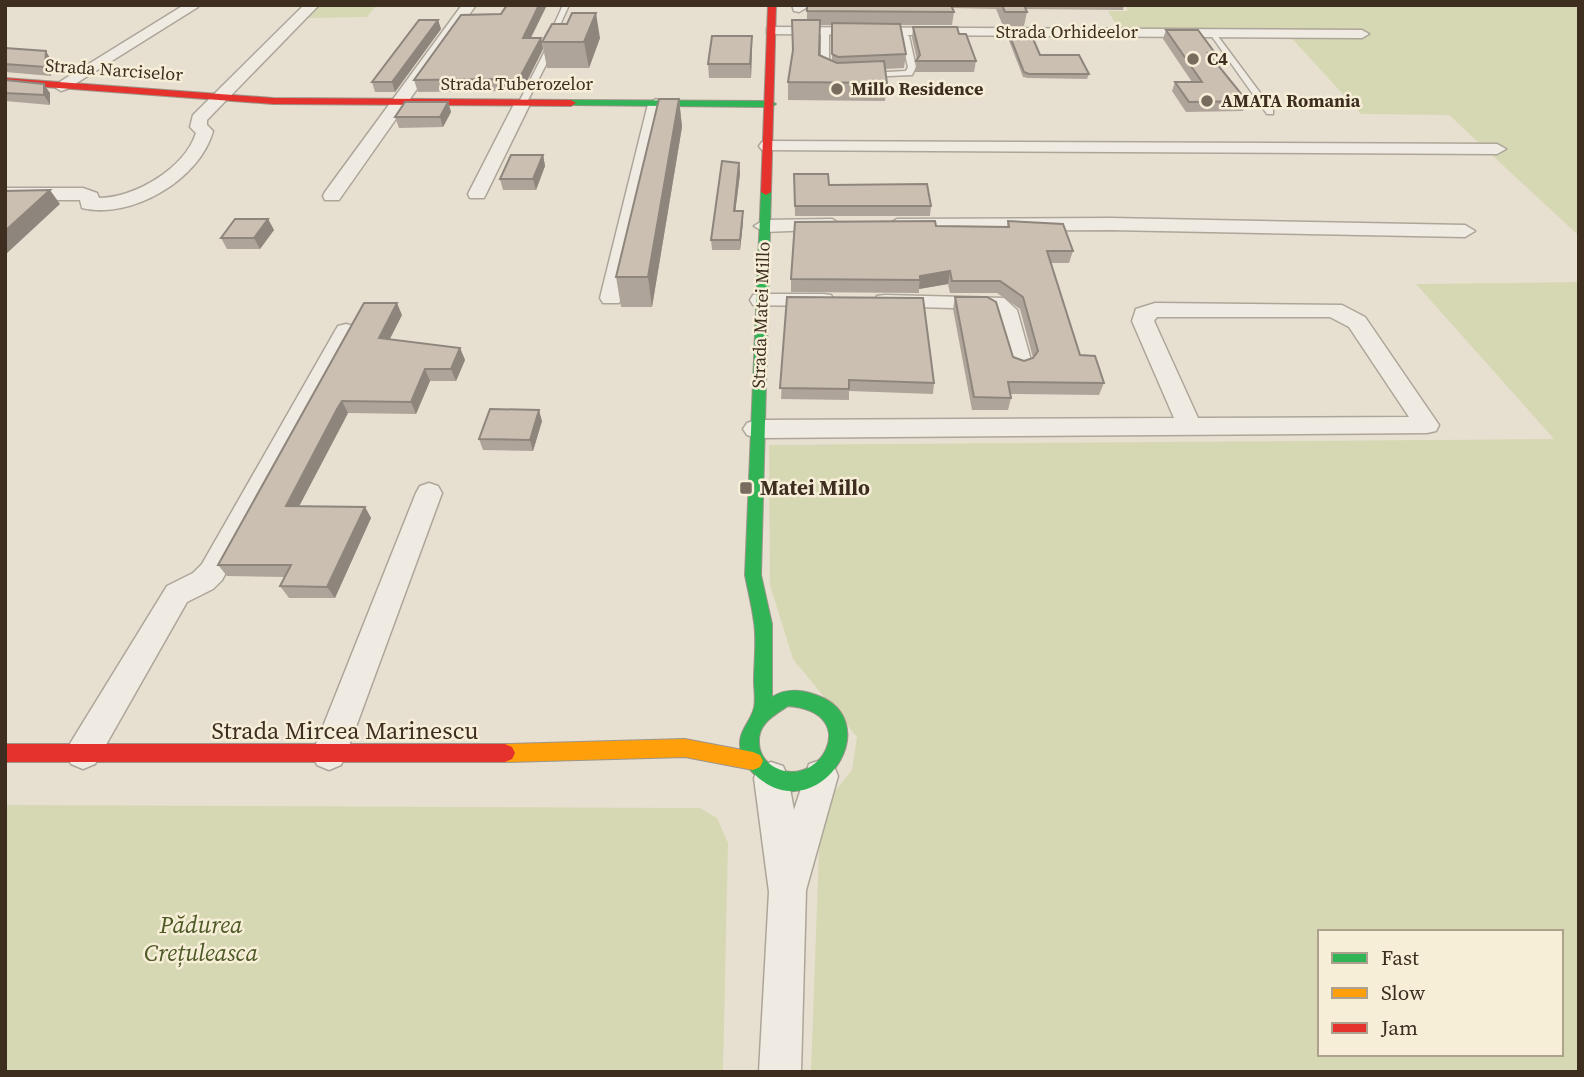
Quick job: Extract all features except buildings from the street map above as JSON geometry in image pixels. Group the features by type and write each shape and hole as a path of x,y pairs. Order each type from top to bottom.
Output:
{"street":[{"path":"5,194 83,194 90,197 89,204 102,206 117,204 157,189 200,148 205,131 198,127 199,119 312,5"},
{"path":"332,196 469,5"},
{"name":"Strada Matei Millo","path":"763,708 762,625 753,575 756,429 771,104 772,5"},
{"path":"61,86 191,7"},
{"name":"Strada Orhideelor","path":"772,31 1362,34"},
{"name":"Strada Narciselor","path":"5,81 220,98"},
{"name":"Strada Tuberozelor","path":"220,98 399,103 771,104"},
{"path":"477,194 522,104"},
{"path":"611,298 656,104"},
{"path":"768,146 1497,149"},
{"path":"875,225 1111,224 1465,231"},
{"path":"764,226 848,225"},
{"path":"761,300 840,300"},
{"path":"867,300 996,303 1006,310 1020,364"},
{"path":"756,429 1427,425 1357,321 1347,315 1334,310 1155,310 1144,314 1143,321 1190,426"},
{"path":"83,753 177,594 203,581 212,572 346,331"},
{"path":"329,754 429,492"},
{"name":"Strada Matei Millo","path":"762,625 776,646"},
{"path":"780,1072 788,892 821,776 837,758 840,734 830,714 810,701 796,679"},
{"path":"788,892 762,769 737,731 763,708 786,698 810,701"},
{"name":"Strada Mircea Marinescu","path":"5,753 534,753 685,748 737,731"},
{"name":"Strada Mircea Marinescu","path":"685,748 762,769"},
{"path":"762,769 796,783 821,776"}],"lane":[{"path":"522,104 554,41 556,25 566,5"},
{"path":"825,31 825,71 836,76"},
{"path":"1211,33 1270,112"},
{"path":"862,75 909,73 912,67 905,36"}],"green space":[{"path":"320,5 377,5 367,17 308,18"},
{"path":"1125,5 1579,5 1579,236 1449,115 1361,114 1286,32 1120,31 1108,11 1128,11"},
{"path":"1579,282 1579,1072 811,1072 820,824 830,797 852,770 857,737 793,659 770,585 769,445 1554,439 1416,284"},
{"name":"Pădurea Crețuleasca","path":"5,805 700,808 717,818 728,843 723,1072 5,1072"}],"traffic: fast":[{"path":"571,103 771,104"},
{"path":"763,708 763,624 753,575 766,192"},
{"path":"786,698 811,701 825,709 835,721 839,736 832,759 814,777 794,782 775,779 760,768 750,752 749,733 760,714 786,698"}],"traffic: slow":[{"path":"505,753 685,748 753,761"}],"traffic: jam":[{"path":"766,192 772,5"},
{"path":"5,81 273,101 571,103"},
{"path":"5,753 505,753"}],"place":[{"name":"C4","path":"1193,59"},
{"name":"Millo Residence","path":"837,89"},
{"name":"AMATA Romania","path":"1207,101"},
{"name":"Matei Millo","path":"746,488"}]}
